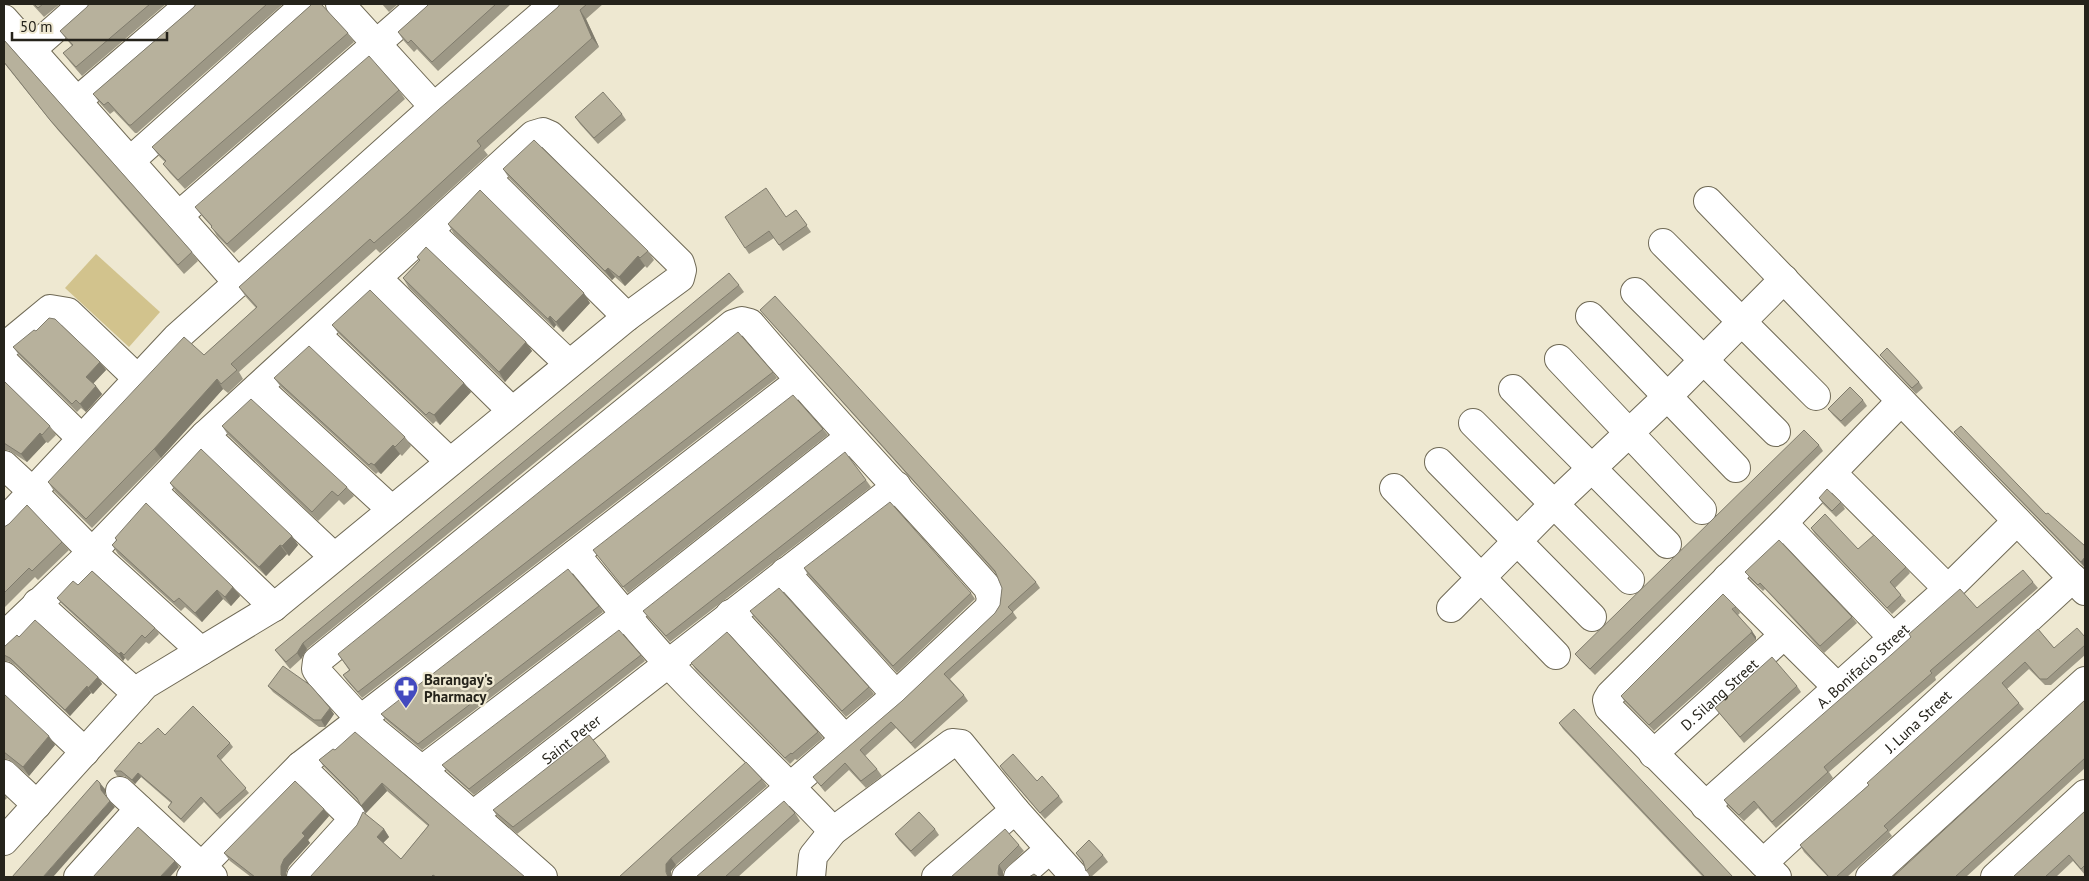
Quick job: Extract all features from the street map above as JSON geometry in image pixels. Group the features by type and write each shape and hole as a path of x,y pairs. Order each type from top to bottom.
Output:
{"street":[{"path":"31,50 83,4"},
{"path":"77,101 190,4"},
{"path":"130,161 306,4"},
{"path":"340,4 434,108"},
{"path":"178,216 422,4"},
{"path":"4,522 176,338 434,108 554,4"},
{"path":"4,19 238,283"},
{"path":"4,636 92,552 153,491 205,435 533,136 543,132 550,135 680,263 682,270 680,278 627,317 274,607 145,685 4,841"},
{"path":"487,178 627,317"},
{"path":"1708,201 2079,585"},
{"path":"429,231 569,364"},
{"path":"1663,243 1816,396"},
{"path":"377,278 512,411"},
{"path":"1452,608 1553,505 1668,396 1784,279"},
{"path":"1635,292 1776,432"},
{"path":"4,347 50,309 68,312 138,379"},
{"path":"1590,316 1736,468"},
{"path":"543,877 422,770 360,719 320,675 316,669 317,661 733,324 742,321 750,323 799,381 897,486 988,588 991,598 989,608 896,695 686,877"},
{"path":"316,334 450,462"},
{"path":"1559,359 1702,510"},
{"path":"4,362 82,438"},
{"path":"78,877 129,800 201,874 300,766 799,381"},
{"path":"258,387 392,510"},
{"path":"1513,389 1667,544"},
{"path":"1770,870 1609,708 1608,700 1610,694 1833,474 1901,401"},
{"path":"1473,423 1630,580"},
{"path":"205,435 334,558"},
{"path":"422,770 625,615 850,437"},
{"path":"1439,462 1592,617"},
{"path":"4,466 33,492 92,552 201,651"},
{"path":"1833,474 1948,589"},
{"name":"Saint Peter","path":"473,815 667,662 897,486"},
{"path":"1394,488 1556,655"},
{"path":"153,491 274,607"},
{"name":"A. Bonifacio Street","path":"1705,806 1948,589 2017,521"},
{"path":"1784,523 1893,638"},
{"path":"575,554 667,662 791,786 833,831"},
{"path":"785,572 896,695"},
{"path":"1727,578 1838,688"},
{"name":"J. Luna Street","path":"1770,870 2079,585"},
{"path":"37,603 137,694"},
{"path":"730,614 845,740"},
{"name":"D. Silang Street","path":"1653,754 1784,635"},
{"path":"4,676 85,752"},
{"path":"1870,877 2085,681"},
{"path":"811,877 813,856 833,831 952,743 961,744 1014,810 1075,877"},
{"path":"300,766 351,816 351,822 301,877"},
{"path":"4,774 38,805"},
{"path":"1995,877 2085,794"},
{"path":"936,877 1014,810"},
{"path":"1018,877 1050,849"}],"shaded area":[{"path":"96,254 160,312 129,347 65,288"}],"building":[{"path":"34,4 43,4 38,8"},
{"path":"89,4 150,4 76,67 63,53 73,45 60,31"},
{"path":"196,4 267,4 129,125 108,102 104,105 93,94"},
{"path":"312,4 321,4 348,33 178,180 163,164 166,161 152,147"},
{"path":"429,4 496,4 432,62 411,40 408,43 398,32"},
{"path":"560,4 587,4 580,10 592,38 477,141 481,146 407,214 374,243 370,239 231,364 237,370 221,384 217,379 154,449 86,519 48,482 184,337 204,355 257,307 239,287"},
{"path":"4,40 192,252 178,265 50,120 4,62"},
{"path":"369,56 399,90 227,244 195,207"},
{"path":"603,92 622,114 594,138 575,117"},
{"path":"534,140 648,251 640,258 638,256 619,277 608,268 605,271 503,169"},
{"path":"766,188 786,217 796,210 807,225 779,245 769,231 745,248 725,217"},
{"path":"480,190 584,293 556,322 550,316 548,319 448,224"},
{"path":"426,247 526,342 499,372 403,278 420,260 417,257"},
{"path":"729,273 739,285 303,643 297,653 286,662 275,650"},
{"path":"370,290 464,383 434,415 429,412 426,415 332,325"},
{"path":"775,296 1036,582 1008,607 1013,612 944,674 964,695 911,743 891,722 860,750 877,769 861,781 845,763 821,786 813,777 902,701 995,613 1000,605 1002,588 995,571 760,310"},
{"path":"49,318 55,319 100,362 86,377 96,386 80,404 76,400 72,404 13,347 34,330 36,331"},
{"path":"738,332 773,372 358,692 343,675 350,670 338,654"},
{"path":"309,346 405,437 395,447 393,445 374,465 371,463 369,465 274,378"},
{"path":"1887,348 1919,382 1912,388 1880,355"},
{"path":"4,381 50,426 42,435 40,433 21,454 4,443"},
{"path":"1850,387 1863,400 1841,421 1828,409"},
{"path":"793,395 823,429 623,587 593,550"},
{"path":"251,399 347,487 338,496 332,491 312,512 222,426"},
{"path":"1961,426 2046,514 2048,513 2085,546 2085,557 2081,562 1954,432"},
{"path":"1804,430 1819,445 1590,669 1575,654"},
{"path":"201,449 292,536 282,546 280,545 259,567 170,483"},
{"path":"845,452 866,480 666,636 643,611"},
{"path":"1827,489 1841,502 1832,511 1819,498"},
{"path":"890,502 971,593 893,666 804,568"},
{"path":"146,503 233,587 225,597 217,590 195,613 179,598 174,602 112,545 117,540 115,538"},
{"path":"27,505 62,542 32,571 29,568 4,593 4,527"},
{"path":"1825,514 1858,549 1874,535 1906,567 1890,582 1901,595 1887,608 1811,528"},
{"path":"1779,540 1852,617 1820,646 1760,583 1758,585 1745,572"},
{"path":"568,569 599,606 418,744 381,714"},
{"path":"2023,570 2033,582 1930,671 1932,673 1824,767 1828,772 1772,822 1754,801 1739,815 1724,800 1891,655 1911,637 1909,634 1960,589 1977,608"},
{"path":"92,571 155,628 145,638 142,635 124,655 121,652 119,654 57,598 73,581 78,585"},
{"path":"779,588 869,687 842,711 750,611"},
{"path":"1723,594 1736,607 1732,609 1752,631 1751,633 1649,725 1621,696"},
{"path":"35,620 98,677 65,710 10,658 4,655 4,647 17,635 19,637"},
{"path":"2077,628 2085,637 2085,645 2047,679 2040,679 2025,662 2002,683 2019,703 1884,826 1888,830 1836,877 1829,877 1800,845 1869,785 1867,783 2038,629 2054,648"},
{"path":"619,630 641,655 469,789 442,765"},
{"path":"727,632 818,732 785,758 691,663"},
{"path":"1772,657 1797,686 1740,737 1715,708"},
{"path":"283,666 310,685 330,708 321,720 314,720 268,686"},
{"path":"4,694 49,736 23,767 4,752"},
{"path":"2085,700 2085,758 1955,877 1893,877"},
{"path":"193,706 230,743 217,756 246,788 217,814 201,797 181,819 168,807 172,802 138,773 132,780 121,771 114,771 139,742 141,744 158,728 165,735"},
{"path":"1574,709 1733,877 1705,877 1559,723"},
{"path":"355,732 525,877 436,877 433,875 431,877 310,877 357,825 363,812 384,829 377,837 401,859 429,825 382,783 361,806 357,798 319,760 333,749 335,750"},
{"path":"589,735 606,756 513,827 493,810"},
{"path":"1013,754 1037,781 1042,776 1059,796 1040,813 1000,766"},
{"path":"746,762 762,779 671,858 666,864 668,877 619,877"},
{"path":"97,780 100,783 101,790 110,801 43,877 12,877"},
{"path":"295,781 324,809 302,833 305,836 284,859 281,866 281,875 283,877 255,877 224,853"},
{"path":"784,801 795,813 725,877 696,877"},
{"path":"2085,811 2085,865 2081,869 2069,855 2045,877 2013,877"},
{"path":"919,812 935,829 911,851 895,834"},
{"path":"138,827 175,861 160,877 93,877"},
{"path":"1005,829 1019,845 999,865 998,874 1000,877 951,877"},
{"path":"1089,840 1103,855 1086,871 1083,861 1076,853"}],"place":[{"name":"Barangay's Pharmacy","path":"406,709"}]}
